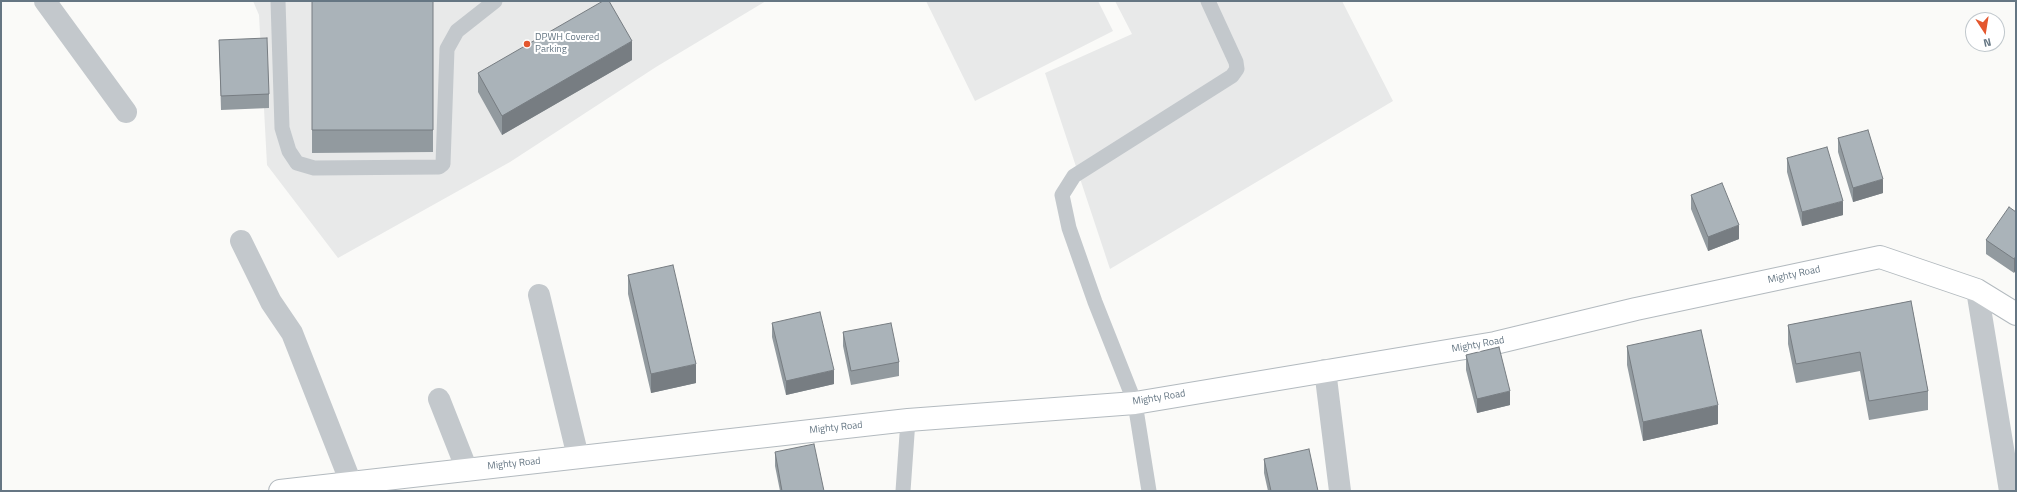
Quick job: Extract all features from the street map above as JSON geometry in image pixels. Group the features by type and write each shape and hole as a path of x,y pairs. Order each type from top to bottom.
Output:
{"street":[{"path":"45,1 126,112"},
{"path":"242,241 271,302 292,333 351,483"},
{"name":"Mighty Road","path":"280,491 908,420 1135,403 1325,370 1495,343 1636,309 1880,257 1977,290 2016,314"},
{"path":"1977,290 2010,491"},
{"path":"539,295 578,457"},
{"path":"1325,370 1340,491"},
{"path":"439,400 467,470"}],"lane":[{"path":"278,1 282,128 289,151 297,163 314,168 440,167 443,164 447,49 457,31 495,1"},
{"path":"1149,491 1135,403 1095,302 1069,228 1062,195 1074,176 1232,76 1237,69 1236,62 1208,1"},
{"path":"903,491 908,420"}],"shaded area":[{"path":"253,1 766,1 656,67 510,162 338,258 267,165 259,15"},
{"path":"926,1 1098,1 1113,31 975,101"},
{"path":"1115,1 1342,1 1393,101 1110,269 1045,73 1132,34"}],"building":[{"path":"312,1 433,1 433,130 312,130"},
{"path":"603,1 609,1 632,41 502,116 478,73"},
{"path":"267,38 269,94 221,96 219,40"},
{"path":"1868,130 1883,179 1853,188 1838,138"},
{"path":"1827,147 1843,201 1802,212 1787,158"},
{"path":"1722,183 1739,225 1708,237 1691,195"},
{"path":"2009,207 2016,212 2016,256 2014,259 1986,240"},
{"path":"673,265 696,364 651,374 628,275"},
{"path":"1911,301 1928,391 1869,401 1860,352 1796,364 1788,325"},
{"path":"820,312 834,370 786,381 772,323"},
{"path":"891,323 899,362 851,371 843,332"},
{"path":"1701,330 1718,405 1643,422 1627,346"},
{"path":"1499,347 1510,391 1477,399 1466,355"},
{"path":"814,444 824,491 782,491 775,452"},
{"path":"1309,449 1318,491 1271,491 1264,459"}],"place":[{"name":"DPWH Covered Parking","path":"527,44"}]}
